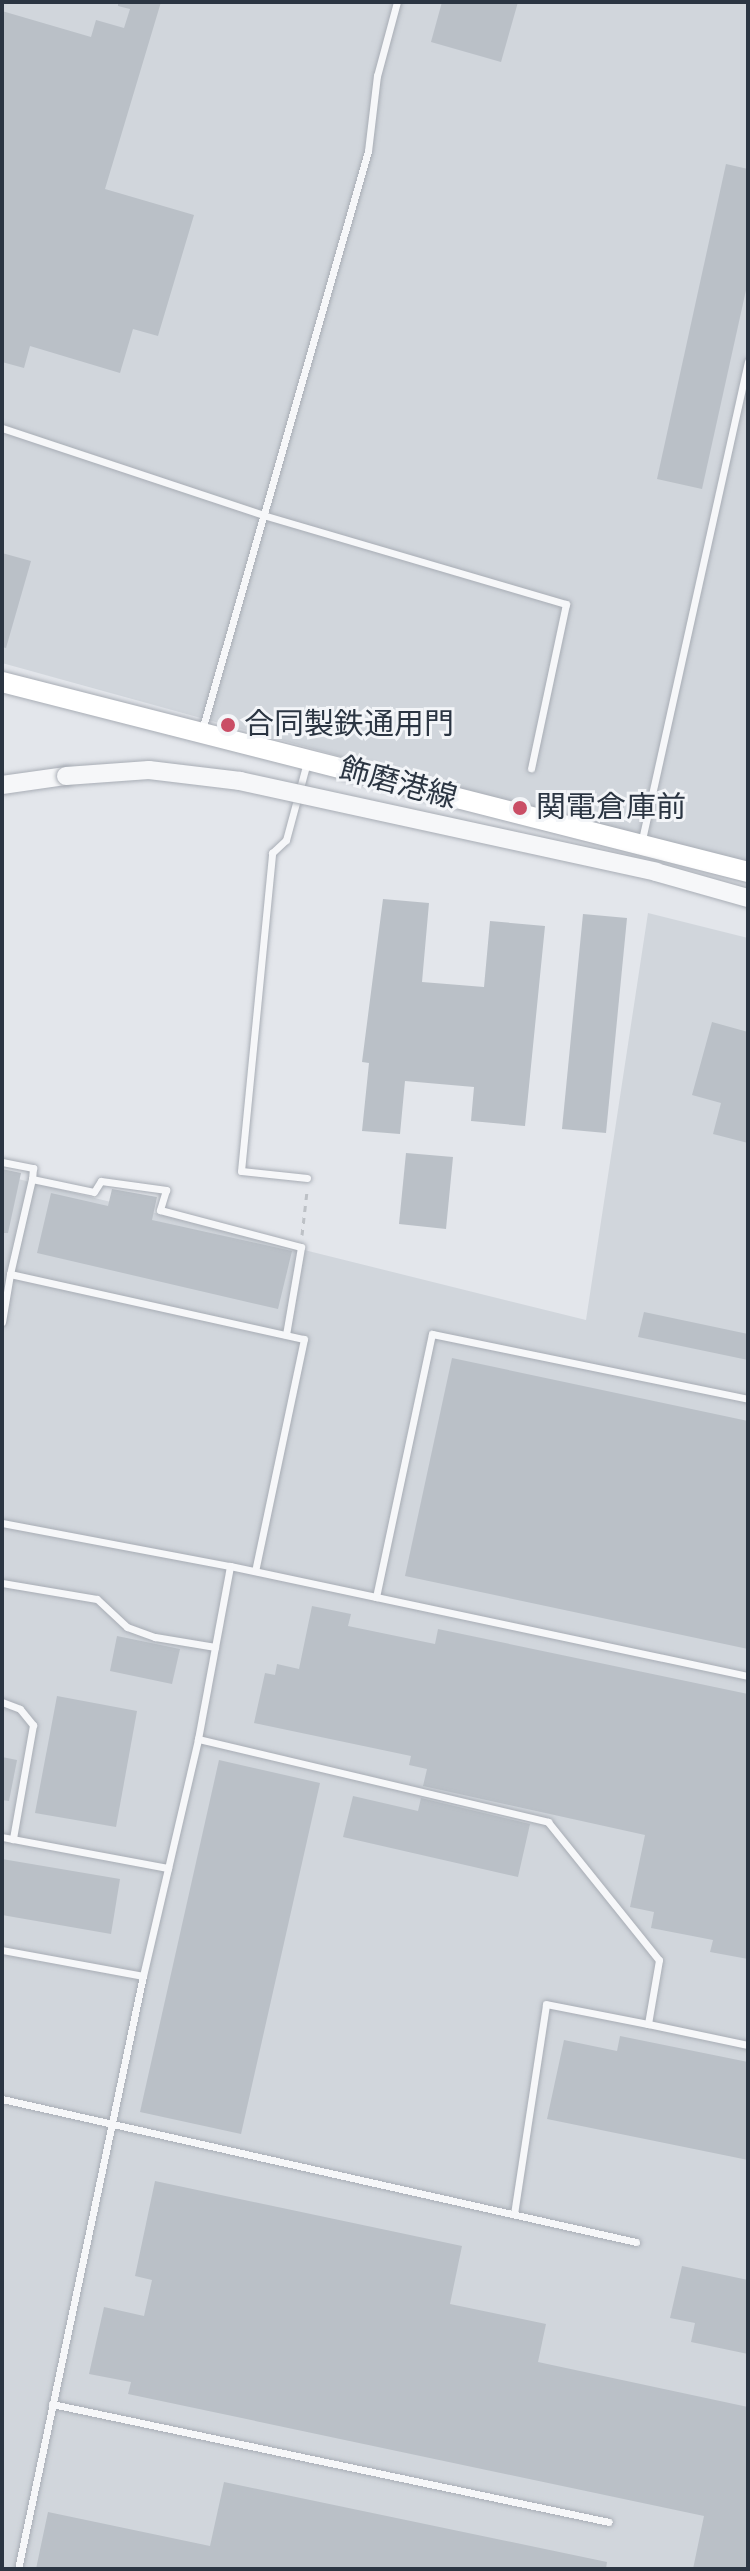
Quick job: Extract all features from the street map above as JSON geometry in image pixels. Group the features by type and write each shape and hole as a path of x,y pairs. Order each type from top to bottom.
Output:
{"main road":[{"name":"飾磨港線","path":"2,682 748,872"}],"street":[{"path":"2,785 66,776 149,770 240,781 656,872 748,898"}],"lane":[{"path":"201,732 368,151 377,76 397,2"},
{"path":"641,844 748,362"},
{"path":"2,428 263,515 566,604 531,768"},
{"path":"307,1182 241,1171 272,853 286,840 308,760"},
{"path":"2,1162 33,1168 2,1322"},
{"path":"32,1179 94,1192 101,1181 166,1190 160,1210 301,1247 286,1335"},
{"path":"10,1274 304,1339 255,1571"},
{"path":"376,1597 432,1334 748,1399"},
{"path":"2,1523 255,1571 748,1676"},
{"path":"18,2569 143,1976 198,1739 230,1566"},
{"path":"2,1583 97,1599 127,1627 155,1637 215,1647"},
{"path":"2,1702 20,1709 33,1725 13,1839"},
{"path":"198,1739 548,1822 659,1960 648,2024"},
{"path":"2,1837 168,1868"},
{"path":"2,1950 143,1976"},
{"path":"514,2214 546,2004 748,2045"},
{"path":"2,2099 636,2242"},
{"path":"52,2404 609,2522"}],"path":[{"path":"301,1247 307,1182"}],"shaded area":[{"path":"2,2 748,2 748,869 2,663"},
{"path":"648,913 748,938 748,2569 2,2569 2,1175 586,1320"}],"building":[{"path":"118,2 161,2 105,189 194,215 158,336 133,329 120,373 30,346 24,368 2,362 2,11 91,37 96,20 124,28 130,9 118,6"},
{"path":"442,2 518,2 501,62 431,42"},
{"path":"726,164 748,169 748,281 702,489 657,479"},
{"path":"2,553 31,561 6,648 2,647"},
{"path":"383,899 429,903 422,982 484,987 490,921 545,926 525,1126 471,1121 474,1087 405,1081 400,1134 362,1131 369,1063 362,1062"},
{"path":"583,914 627,918 606,1133 562,1129"},
{"path":"712,1022 748,1032 748,1143 713,1134 721,1103 692,1095"},
{"path":"406,1153 453,1157 446,1229 399,1224"},
{"path":"2,1169 21,1173 8,1233 2,1233"},
{"path":"112,1189 157,1197 152,1220 292,1251 278,1309 37,1253 51,1193 108,1206"},
{"path":"644,1312 748,1334 748,1360 638,1337"},
{"path":"452,1358 748,1421 748,1649 405,1576"},
{"path":"312,1606 351,1614 348,1626 435,1644 438,1629 748,1694 748,1959 710,1952 713,1940 651,1928 654,1912 630,1907 645,1835 423,1786 427,1769 409,1765 411,1756 254,1723 265,1673 275,1675 277,1664 299,1669"},
{"path":"117,1636 180,1649 172,1684 110,1671"},
{"path":"57,1696 137,1711 116,1827 35,1813"},
{"path":"2,1757 17,1760 9,1801 2,1800"},
{"path":"219,1760 320,1783 241,2134 140,2112"},
{"path":"353,1796 418,1811 421,1798 530,1824 518,1877 343,1837"},
{"path":"2,1859 120,1879 111,1934 2,1915"},
{"path":"620,2036 748,2062 748,2160 547,2119 564,2040 617,2051"},
{"path":"155,2181 462,2246 450,2304 546,2324 538,2362 748,2407 748,2569 693,2569 704,2516 128,2394 131,2382 89,2374 104,2307 144,2316 152,2280 135,2276"},
{"path":"682,2266 748,2280 748,2354 691,2342 695,2323 670,2318"},
{"path":"224,2482 607,2562 606,2569 36,2569 48,2512 210,2546"}],"place":[{"name":"合同製鉄通用門","path":"228,725"},
{"name":"関電倉庫前","path":"520,808"}]}
